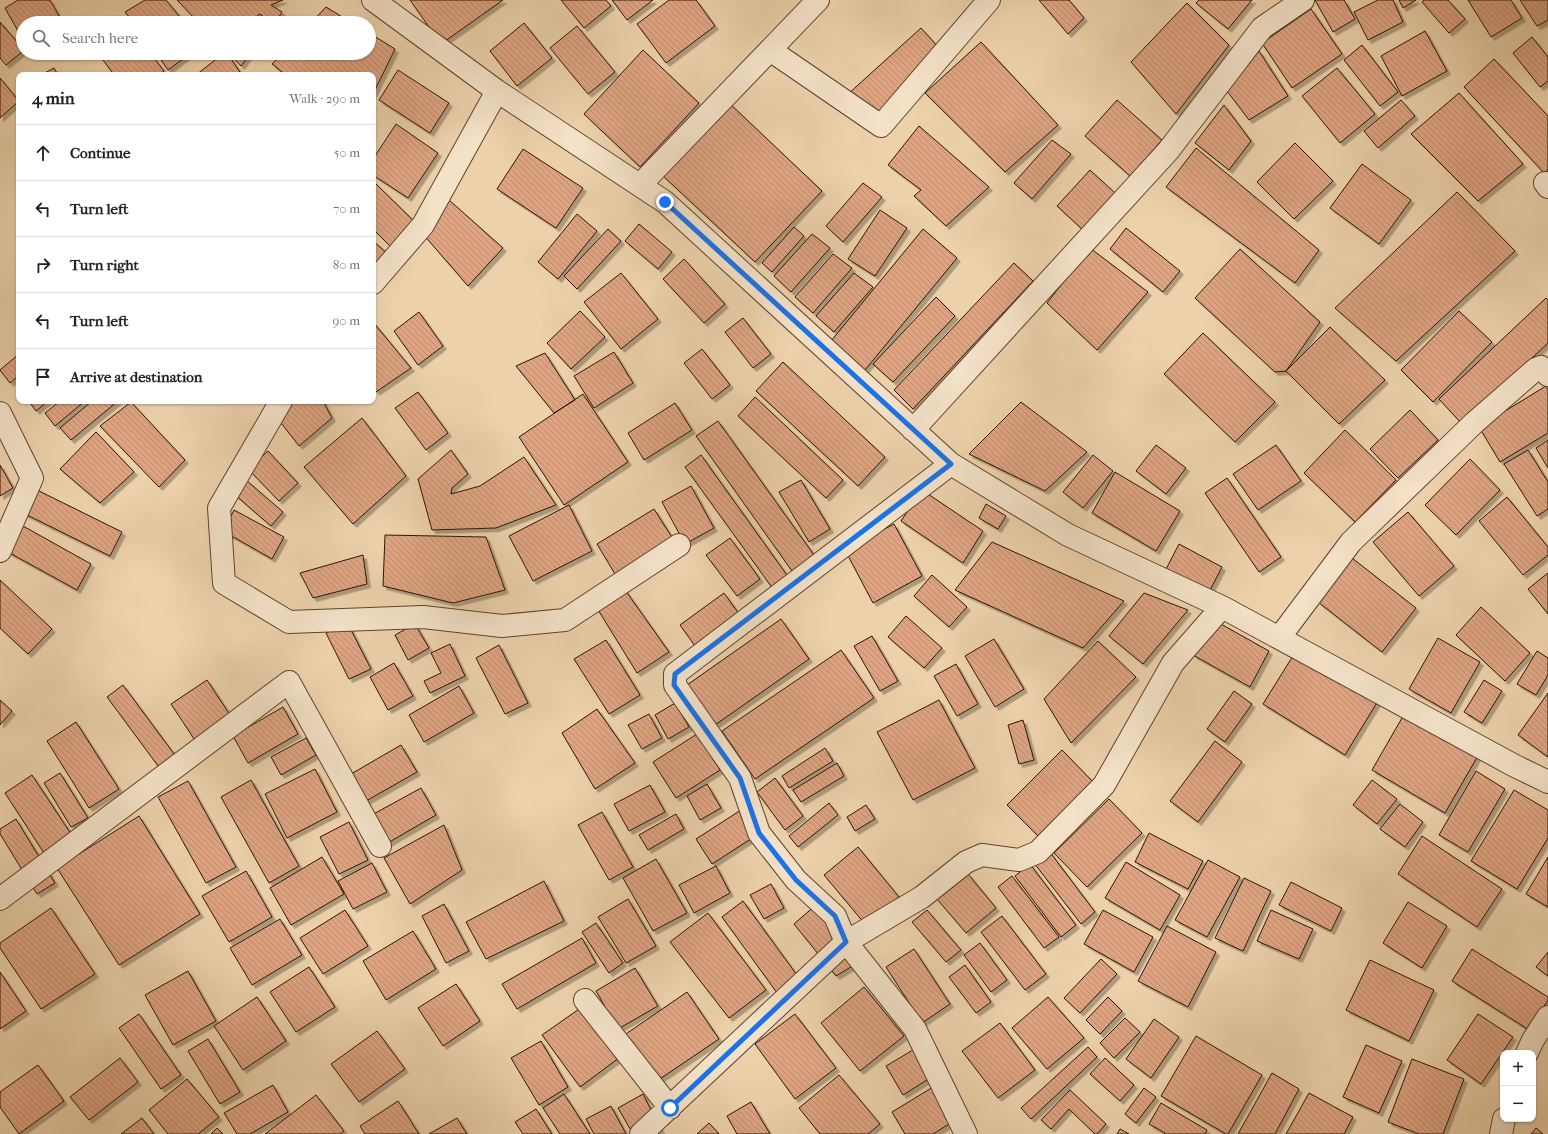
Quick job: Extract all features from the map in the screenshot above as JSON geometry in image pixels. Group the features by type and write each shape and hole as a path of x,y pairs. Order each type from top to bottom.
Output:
{"street":[{"path":"373,0 497,91 671,207 951,464 1068,535 1222,607 1515,766 1548,782"},
{"path":"640,185 818,0"},
{"path":"770,50 881,126 989,0"},
{"path":"913,430 1168,151 1262,28 1303,0"},
{"path":"376,280 423,226 497,91"},
{"path":"1279,638 1351,542 1474,423 1536,369 1541,367 1548,375"},
{"path":"279,404 219,508 224,583 289,622 423,617 502,626 565,620 679,545"},
{"path":"0,413 32,478 0,551"},
{"path":"951,464 675,674 674,685 740,778 759,833 796,880 835,916 846,942 915,1029 966,1134"},
{"path":"641,1134 846,942 922,897 966,862 982,855 1019,860 1038,852 1104,785 1173,663 1222,607"},
{"path":"0,900 289,682 380,846"},
{"path":"585,1000 670,1108"},
{"path":"1528,1050 1548,1017"},
{"path":"1501,1134 1503,1122"}],"building":[{"path":"18,0 50,0 59,16 16,16 16,28 5,8"},
{"path":"145,0 166,0 179,16 128,16 125,12"},
{"path":"177,0 283,0 271,5 282,12 279,16 263,16 259,14 257,16 192,16"},
{"path":"410,0 503,0 441,44"},
{"path":"561,0 606,0 611,6 584,28"},
{"path":"612,0 653,0 627,20"},
{"path":"669,0 696,0 715,26 666,63 637,24"},
{"path":"1039,0 1069,0 1084,18 1068,34"},
{"path":"1199,0 1252,0 1228,29 1196,3"},
{"path":"1315,0 1344,0 1355,19 1333,32"},
{"path":"1378,0 1393,0 1403,22 1368,40 1354,12"},
{"path":"1399,0 1416,0 1403,8"},
{"path":"1424,0 1448,0 1465,19 1449,33 1422,2"},
{"path":"1468,0 1511,0 1522,18 1491,37"},
{"path":"1520,0 1548,0 1548,20 1537,26"},
{"path":"1187,3 1229,45 1176,114 1131,62"},
{"path":"326,7 341,16 318,16"},
{"path":"1311,9 1342,54 1292,88 1262,43"},
{"path":"0,22 16,41 16,57 6,65 0,58"},
{"path":"524,23 552,58 517,86 490,51"},
{"path":"577,26 615,72 588,94 550,48"},
{"path":"921,28 948,58 874,125 847,95"},
{"path":"1425,31 1447,71 1402,96 1381,56"},
{"path":"376,37 395,49 376,88 376,72 282,72 272,64 276,60 376,60"},
{"path":"1532,37 1548,57 1548,81 1540,87 1513,53"},
{"path":"981,42 1058,125 1005,172 925,93"},
{"path":"1362,45 1398,92 1380,106 1344,60"},
{"path":"643,50 699,103 640,167 584,114"},
{"path":"1259,51 1288,96 1249,120 1227,91"},
{"path":"1494,59 1548,116 1548,169 1544,173 1464,87"},
{"path":"103,60 155,60 164,71 163,72 112,72"},
{"path":"161,60 182,60 168,70"},
{"path":"215,60 232,60 240,72 200,72"},
{"path":"235,60 246,60 241,66"},
{"path":"54,68 56,72 47,72"},
{"path":"1337,68 1375,114 1340,143 1302,96"},
{"path":"398,70 449,103 430,133 379,100"},
{"path":"0,78 16,97 16,104 0,118"},
{"path":"1459,93 1523,164 1478,201 1411,134"},
{"path":"1117,100 1162,140 1130,176 1085,136"},
{"path":"1401,100 1415,116 1378,148 1364,131"},
{"path":"728,102 822,191 755,262 661,174"},
{"path":"1224,105 1251,141 1229,170 1195,143"},
{"path":"396,124 438,153 408,198 376,177 376,154"},
{"path":"919,126 989,187 946,226 914,196 921,190 888,165"},
{"path":"1052,140 1071,154 1032,199 1014,183"},
{"path":"1295,143 1333,181 1294,219 1257,182"},
{"path":"1196,148 1319,250 1295,283 1166,187"},
{"path":"523,149 583,188 556,228 497,189"},
{"path":"1362,164 1411,200 1379,244 1330,208"},
{"path":"1090,170 1115,193 1082,229 1057,206"},
{"path":"863,183 882,197 843,242 826,226"},
{"path":"376,184 420,227 396,252 376,232"},
{"path":"1457,192 1515,251 1396,361 1335,308"},
{"path":"449,200 503,248 468,286 423,234"},
{"path":"880,210 907,228 875,276 848,259"},
{"path":"577,214 597,231 558,279 538,262"},
{"path":"639,224 672,252 658,269 625,241"},
{"path":"794,227 804,236 772,272 762,263"},
{"path":"1126,228 1180,271 1163,292 1110,249"},
{"path":"608,229 621,241 577,289 564,276"},
{"path":"923,229 957,258 865,370 831,341"},
{"path":"812,234 830,248 791,292 774,276"},
{"path":"376,244 387,253 376,266"},
{"path":"1090,248 1148,292 1097,350 1047,303"},
{"path":"1240,249 1320,322 1286,371 1275,372 1195,298"},
{"path":"833,254 852,268 813,313 795,297"},
{"path":"684,259 725,304 704,323 663,279"},
{"path":"1014,263 1033,281 913,409 894,390"},
{"path":"621,273 658,319 621,349 584,302"},
{"path":"854,273 873,287 834,332 816,316"},
{"path":"936,297 955,316 893,382 873,364"},
{"path":"1546,298 1548,300 1548,343 1462,424 1439,399"},
{"path":"580,311 605,337 571,369 547,343"},
{"path":"1459,311 1492,342 1433,402 1401,370"},
{"path":"419,312 443,346 418,365 394,331"},
{"path":"743,318 771,354 753,368 725,332"},
{"path":"376,326 411,368 376,392"},
{"path":"1330,327 1385,380 1339,424 1286,371"},
{"path":"1203,333 1275,402 1235,442 1164,374"},
{"path":"702,349 730,385 712,399 684,363"},
{"path":"614,352 633,383 594,408 574,376"},
{"path":"545,353 575,400 554,413 516,366"},
{"path":"16,357 16,378 10,383 0,370"},
{"path":"783,362 885,457 858,486 756,391"},
{"path":"1546,386 1548,390 1548,433 1500,462 1479,427"},
{"path":"418,392 448,433 426,450 395,408"},
{"path":"583,394 628,462 564,505 519,437"},
{"path":"755,397 843,480 826,498 738,416"},
{"path":"1021,402 1087,452 1045,491 969,454"},
{"path":"675,403 692,430 644,460 628,433"},
{"path":"31,404 44,404 36,411"},
{"path":"56,404 81,404 55,426 45,413"},
{"path":"88,404 114,404 71,440 60,428"},
{"path":"128,404 133,404 185,460 159,487 100,426"},
{"path":"289,404 325,404 332,418 299,446 275,415"},
{"path":"1410,410 1438,440 1398,478 1370,449"},
{"path":"362,418 406,476 353,524 304,467"},
{"path":"718,421 814,555 792,571 696,436"},
{"path":"1345,430 1396,480 1355,522 1304,473"},
{"path":"96,432 134,472 100,503 60,469"},
{"path":"1548,440 1548,468 1536,448"},
{"path":"1156,445 1186,468 1166,494 1136,471"},
{"path":"1276,445 1301,481 1258,510 1233,474"},
{"path":"451,450 468,474 452,488 451,494 480,486 524,457 556,505 496,528 432,530 418,479"},
{"path":"1528,450 1548,482 1548,509 1537,516 1504,464"},
{"path":"268,451 298,483 279,501 248,469"},
{"path":"701,455 789,578 773,589 685,467"},
{"path":"1093,455 1113,471 1083,508 1063,492"},
{"path":"1470,459 1500,490 1456,535 1425,505"},
{"path":"0,465 13,488 0,496"},
{"path":"1115,472 1180,511 1156,551 1092,513"},
{"path":"1227,478 1281,557 1259,572 1205,493"},
{"path":"246,480 283,512 271,526 234,494"},
{"path":"801,480 830,529 809,542 779,492"},
{"path":"691,486 714,528 685,544 662,502"},
{"path":"35,489 122,532 110,556 23,513"},
{"path":"922,490 983,531 963,563 901,521"},
{"path":"1507,497 1548,547 1548,555 1523,575 1479,521"},
{"path":"986,504 1006,516 998,529 979,518"},
{"path":"569,505 592,551 533,581 509,536"},
{"path":"654,509 673,539 615,574 597,544"},
{"path":"234,510 284,537 272,559 223,531"},
{"path":"1408,512 1454,566 1419,596 1373,542"},
{"path":"894,524 922,576 873,603 845,550"},
{"path":"23,526 91,564 77,590 8,552"},
{"path":"385,535 486,537 505,590 453,603 383,586"},
{"path":"730,538 760,579 737,596 706,555"},
{"path":"992,542 1124,601 1083,648 955,590"},
{"path":"1179,544 1222,567 1206,598 1163,575"},
{"path":"363,555 367,584 313,598 300,573"},
{"path":"1352,558 1416,608 1382,652 1318,602"},
{"path":"1548,573 1548,614 1528,589"},
{"path":"932,575 967,607 949,627 914,596"},
{"path":"0,580 52,629 28,654 0,628"},
{"path":"623,587 669,652 637,673 595,605"},
{"path":"724,593 739,614 695,646 680,625"},
{"path":"1144,593 1188,610 1143,664 1109,636"},
{"path":"1481,607 1530,653 1505,681 1456,635"},
{"path":"906,616 942,648 924,668 888,637"},
{"path":"781,619 809,659 715,725 687,685"},
{"path":"1212,619 1269,651 1250,687 1193,655"},
{"path":"347,622 371,669 349,679 326,633"},
{"path":"415,624 429,648 408,660 395,635"},
{"path":"872,636 898,681 880,691 854,646"},
{"path":"1438,638 1480,662 1451,713 1409,689"},
{"path":"994,639 1024,689 995,707 965,656"},
{"path":"606,640 640,695 609,714 574,659"},
{"path":"1098,641 1136,677 1071,743 1044,699"},
{"path":"450,644 465,676 430,693 424,681 441,673 431,653"},
{"path":"499,645 528,703 505,714 476,658"},
{"path":"841,650 874,698 755,779 722,731"},
{"path":"1296,651 1378,701 1345,755 1263,704"},
{"path":"1537,651 1548,658 1548,675 1536,695 1517,684"},
{"path":"394,663 413,696 388,710 370,677"},
{"path":"956,664 978,704 957,716 934,676"},
{"path":"207,680 236,724 200,748 171,704"},
{"path":"1484,680 1502,691 1482,723 1464,712"},
{"path":"123,685 180,762 164,774 107,697"},
{"path":"459,686 474,713 424,742 409,715"},
{"path":"1234,691 1252,704 1225,742 1207,729"},
{"path":"1548,693 1548,757 1518,735"},
{"path":"0,700 12,711 0,725"},
{"path":"939,700 975,768 913,800 877,732"},
{"path":"675,703 689,727 668,739 655,715"},
{"path":"283,707 298,734 248,763 233,736"},
{"path":"597,709 635,763 595,789 562,733"},
{"path":"1406,711 1479,754 1445,813 1372,770"},
{"path":"649,714 662,738 642,749 628,725"},
{"path":"1023,720 1034,760 1019,764 1008,725"},
{"path":"76,722 119,789 89,808 47,741"},
{"path":"697,734 720,770 676,798 653,762"},
{"path":"306,738 316,755 281,775 271,757"},
{"path":"1215,741 1242,762 1198,822 1170,801"},
{"path":"401,745 417,772 366,801 351,774"},
{"path":"825,748 833,761 789,788 782,776"},
{"path":"1062,750 1095,784 1040,838 1007,805"},
{"path":"837,763 844,776 801,802 793,790"},
{"path":"315,769 337,812 287,838 265,794"},
{"path":"1476,771 1505,789 1468,852 1439,835"},
{"path":"60,773 88,818 71,827 44,783"},
{"path":"32,775 79,846 51,864 5,793"},
{"path":"775,778 803,816 785,830 757,792"},
{"path":"251,780 299,866 269,883 221,797"},
{"path":"1372,780 1397,799 1377,824 1353,805"},
{"path":"188,781 236,867 206,883 158,797"},
{"path":"707,784 721,808 700,820 687,796"},
{"path":"650,785 665,812 629,831 614,804"},
{"path":"421,788 436,815 386,844 370,816"},
{"path":"1514,790 1548,810 1548,838 1517,889 1471,861"},
{"path":"1109,799 1142,833 1087,887 1054,853"},
{"path":"829,803 838,815 798,847 789,836"},
{"path":"1400,804 1423,822 1405,847 1380,829"},
{"path":"866,805 875,819 855,831 847,817"},
{"path":"741,810 757,835 712,864 696,839"},
{"path":"602,812 633,867 609,880 578,825"},
{"path":"676,814 684,829 648,850 639,835"},
{"path":"139,816 200,914 119,965 57,868"},
{"path":"16,819 55,883 37,894 0,834 0,829"},
{"path":"349,822 368,860 339,874 320,837"},
{"path":"444,825 462,870 410,904 384,858"},
{"path":"1149,833 1203,861 1188,889 1135,862"},
{"path":"1422,836 1502,889 1477,927 1398,874"},
{"path":"858,847 899,897 865,924 824,875"},
{"path":"1049,851 1095,912 1081,924 1034,863"},
{"path":"322,857 344,894 291,925 270,888"},
{"path":"1548,857 1548,907 1526,894"},
{"path":"656,859 687,913 653,931 623,878"},
{"path":"1208,860 1240,877 1207,937 1175,920"},
{"path":"1126,862 1180,895 1160,930 1105,898"},
{"path":"372,863 387,892 353,909 338,881"},
{"path":"1030,864 1076,925 1061,937 1015,876"},
{"path":"716,866 730,893 694,913 679,885"},
{"path":"246,871 272,917 229,942 202,896"},
{"path":"968,874 996,908 966,933 937,899"},
{"path":"1012,876 1059,937 1044,948 998,887"},
{"path":"1244,878 1271,891 1243,951 1215,938"},
{"path":"544,881 564,921 486,959 466,922"},
{"path":"1291,882 1342,908 1331,931 1279,905"},
{"path":"771,884 784,908 764,919 750,895"},
{"path":"628,899 656,946 626,963 598,917"},
{"path":"743,901 802,982 780,997 722,917"},
{"path":"1408,902 1447,926 1422,968 1383,943"},
{"path":"444,904 469,951 446,963 422,916"},
{"path":"817,904 864,959 836,976 794,924"},
{"path":"51,908 95,974 41,1009 0,948 0,943"},
{"path":"345,910 368,946 323,974 300,938"},
{"path":"927,910 961,950 946,962 912,922"},
{"path":"1103,910 1153,937 1134,972 1084,944"},
{"path":"1271,910 1313,929 1299,959 1257,941"},
{"path":"708,913 766,990 729,1018 670,942"},
{"path":"1002,916 1046,974 1025,990 981,932"},
{"path":"280,919 302,955 252,985 230,948"},
{"path":"596,923 623,963 609,973 582,932"},
{"path":"1167,926 1216,952 1188,1007 1138,981"},
{"path":"413,931 436,969 386,1000 363,961"},
{"path":"582,938 596,963 517,1009 502,984"},
{"path":"980,943 1007,980 991,992 964,955"},
{"path":"914,949 950,1004 922,1023 886,967"},
{"path":"1472,949 1548,997 1548,1000 1529,1030 1452,981"},
{"path":"1548,952 1548,976 1536,967"},
{"path":"1101,959 1117,974 1080,1013 1064,998"},
{"path":"1370,960 1434,990 1409,1041 1346,1010"},
{"path":"965,965 991,1002 976,1013 949,977"},
{"path":"309,967 335,1007 296,1032 270,992"},
{"path":"635,968 658,1006 618,1029 596,991"},
{"path":"188,971 216,1021 173,1045 145,995"},
{"path":"0,972 26,1011 0,1029"},
{"path":"456,984 480,1021 443,1046 418,1008"},
{"path":"864,987 904,1036 860,1071 821,1023"},
{"path":"687,992 719,1039 651,1085 620,1038"},
{"path":"257,997 286,1041 243,1070 214,1026"},
{"path":"1048,997 1084,1038 1047,1069 1012,1028"},
{"path":"1108,997 1122,1011 1100,1034 1086,1020"},
{"path":"582,1007 619,1058 580,1087 542,1035"},
{"path":"139,1014 181,1075 161,1089 119,1028"},
{"path":"795,1014 836,1068 795,1099 755,1044"},
{"path":"1478,1014 1513,1037 1504,1050 1500,1050 1500,1056 1481,1084 1447,1060"},
{"path":"1125,1018 1140,1032 1114,1058 1100,1043"},
{"path":"1154,1019 1179,1037 1151,1078 1126,1059"},
{"path":"1000,1023 1035,1070 998,1098 962,1051"},
{"path":"377,1031 405,1069 359,1102 331,1064"},
{"path":"1196,1036 1262,1075 1228,1134 1161,1096"},
{"path":"208,1039 240,1092 220,1104 188,1051"},
{"path":"541,1041 568,1087 539,1105 511,1058"},
{"path":"1366,1045 1402,1061 1379,1113 1343,1097"},
{"path":"918,1047 935,1075 903,1095 886,1066"},
{"path":"1088,1047 1097,1057 1031,1119 1021,1108"},
{"path":"120,1058 138,1082 89,1120 70,1097"},
{"path":"1105,1058 1134,1085 1120,1101 1090,1074"},
{"path":"1412,1059 1464,1079 1443,1134 1419,1134 1388,1122"},
{"path":"38,1065 64,1101 19,1134 0,1107 0,1092"},
{"path":"1272,1073 1299,1089 1275,1134 1238,1134"},
{"path":"839,1075 880,1124 868,1134 820,1134 799,1108"},
{"path":"187,1079 219,1117 198,1134 168,1134 149,1110"},
{"path":"273,1085 288,1112 250,1134 237,1134 224,1113"},
{"path":"933,1087 954,1121 933,1134 905,1134 892,1112"},
{"path":"1144,1088 1156,1097 1136,1123 1125,1114"},
{"path":"1070,1090 1106,1124 1097,1134 1095,1134 1069,1109 1051,1129 1041,1120"},
{"path":"1309,1093 1353,1117 1344,1134 1286,1134"},
{"path":"564,1094 590,1134 560,1134 543,1108"},
{"path":"643,1094 661,1130 633,1134 618,1108"},
{"path":"316,1095 344,1131 340,1134 265,1134"},
{"path":"398,1101 419,1134 365,1134 360,1126"},
{"path":"751,1102 770,1134 737,1134 727,1116"},
{"path":"1161,1103 1207,1130 1205,1134 1164,1134 1165,1133 1149,1124"},
{"path":"611,1106 626,1134 594,1134 586,1119"},
{"path":"536,1109 552,1134 523,1134 515,1122"},
{"path":"142,1118 154,1134 121,1134"},
{"path":"457,1118 467,1134 429,1134"},
{"path":"709,1123 719,1134 697,1134"},
{"path":"217,1128 223,1134 211,1134"},
{"path":"1536,1128 1543,1134 1531,1134"},
{"path":"1120,1129 1129,1134 1117,1134"}],"route":[{"path":"665,202 951,464 675,674 674,685 740,778 759,833 796,880 835,916 846,942 739,1041 670,1108"}]}
